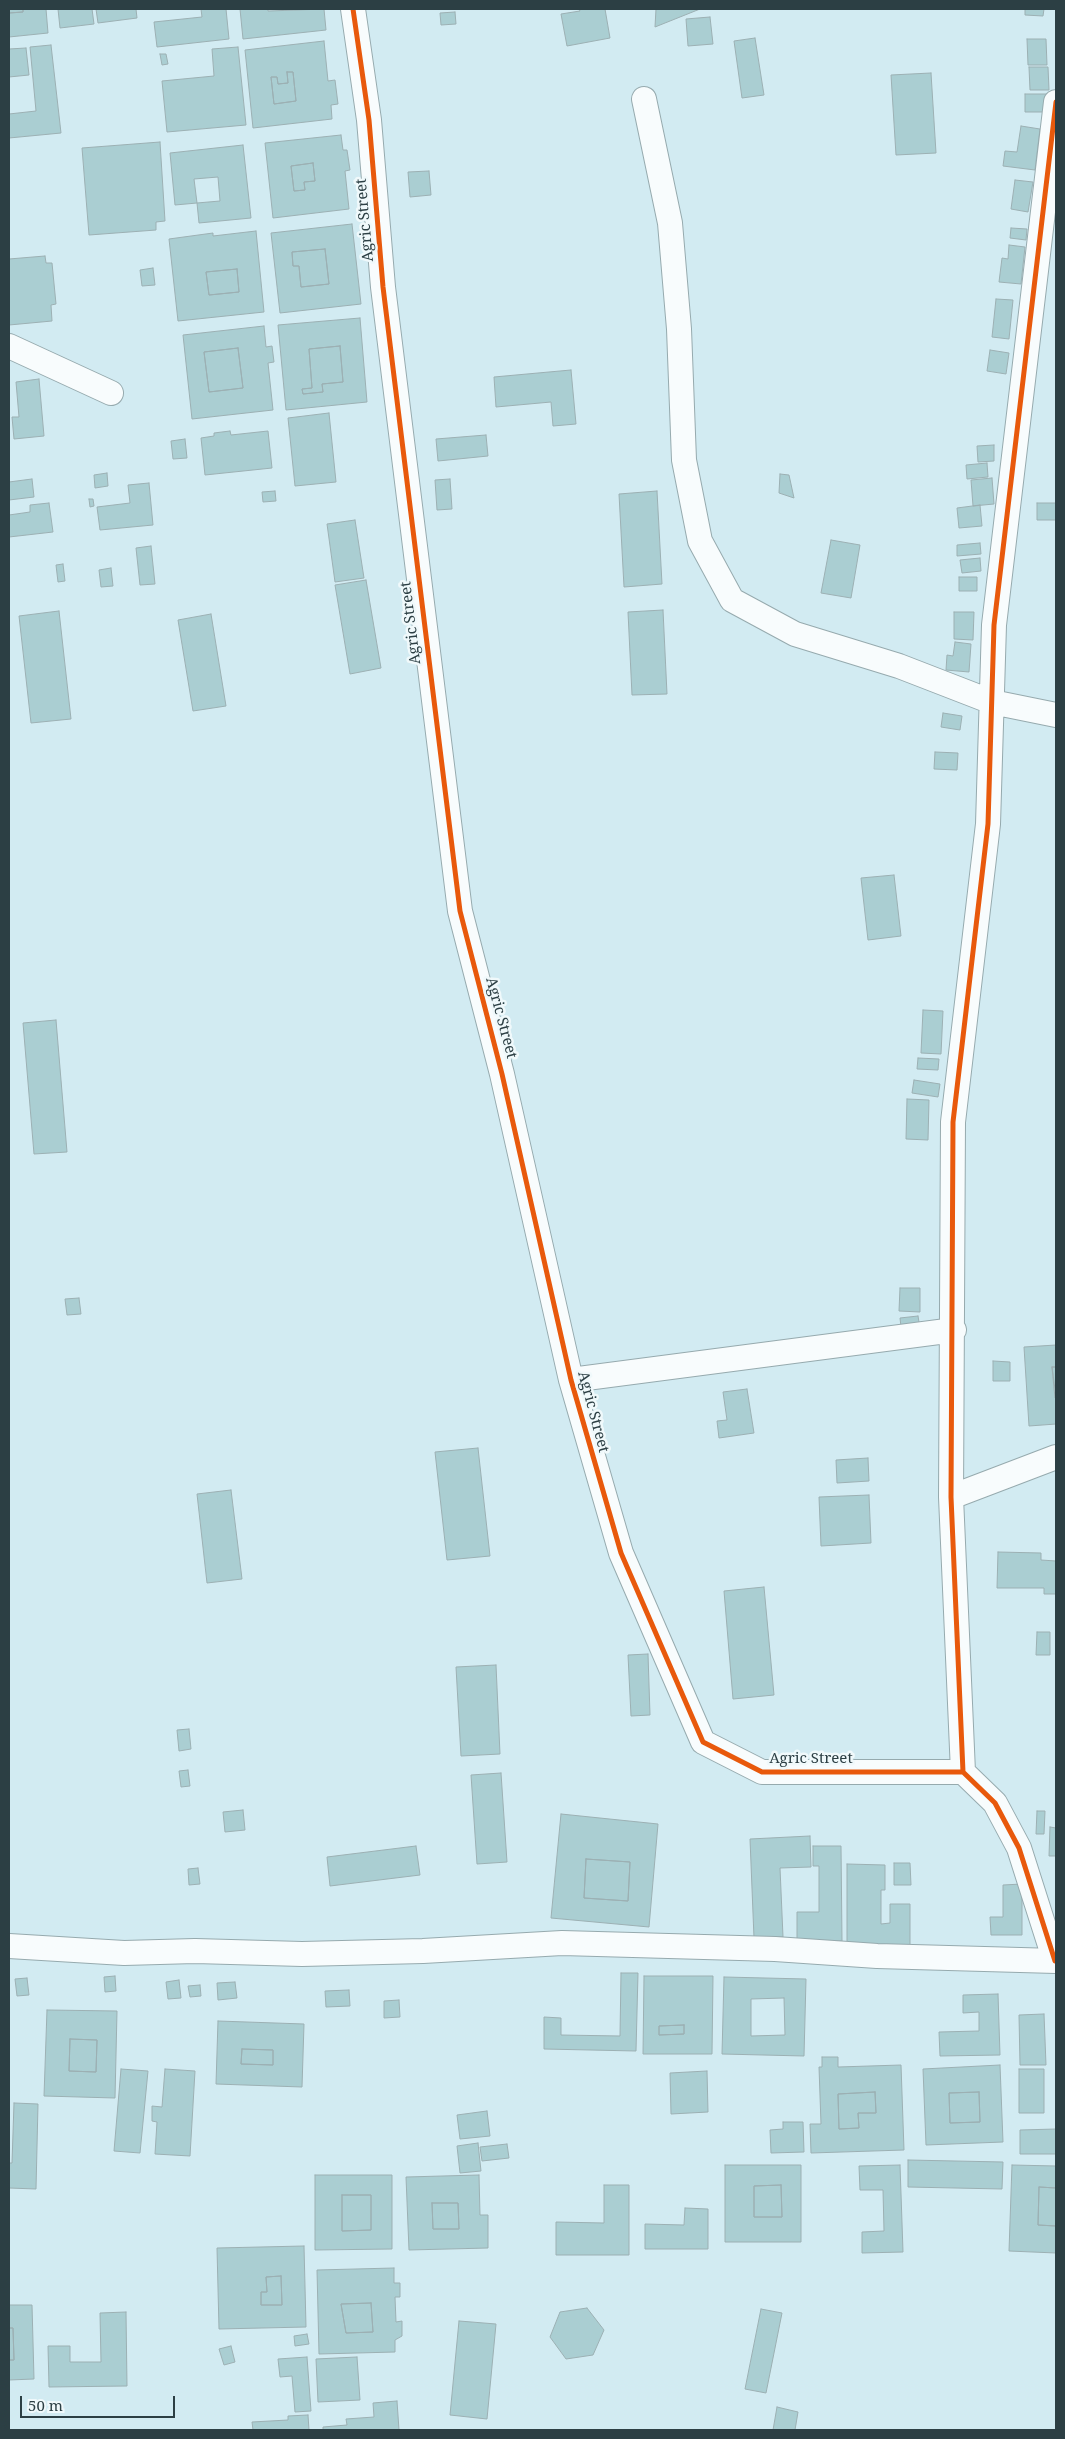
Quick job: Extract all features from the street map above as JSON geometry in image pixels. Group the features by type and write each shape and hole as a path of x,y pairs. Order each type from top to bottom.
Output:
{"street":[{"name":"Agric Street","path":"353,9 370,120 383,287 460,911 502,1074 571,1380 621,1553 704,1742 762,1772 963,1772"},
{"path":"644,99 670,223 679,329 684,460 700,541 732,600 796,634 899,666 992,702 1056,715"},
{"path":"9,1946 124,1953 195,1950 302,1954 571,1943 766,1949 877,1956 1055,1961 1019,1848 994,1803 963,1772 951,1496 954,1330 953,1122 988,824 994,625 1056,102"},
{"path":"9,346 111,393"},
{"path":"571,1380 954,1330"},
{"path":"951,1496 1056,1457"}],"building":[{"path":"9,9 23,9 23,12 9,13"},
{"path":"23,9 46,9 48,33 9,37 9,13 23,12"},
{"path":"58,9 92,9 94,24 60,28"},
{"path":"96,9 136,9 137,18 98,23"},
{"path":"201,9 226,9 229,39 157,47 154,22 202,17"},
{"path":"240,9 268,9 268,11 324,9 326,30 243,39"},
{"path":"579,9 605,9 610,38 567,46 561,14 580,11"},
{"path":"656,9 700,9 655,27"},
{"path":"1025,9 1044,9 1043,16 1025,15"},
{"path":"455,12 456,24 441,25 440,13"},
{"path":"710,17 713,44 688,46 686,19"},
{"path":"755,38 764,95 742,98 734,41"},
{"path":"1027,39 1046,39 1047,65 1028,65"},
{"path":"324,41 328,81 335,80 338,104 331,105 332,119 253,128 245,50","holes":["287,72 293,72 296,101 274,104 271,77 277,77 278,84 288,83"]},
{"path":"51,45 61,133 9,138 9,114 36,111 30,47"},
{"path":"238,47 246,125 167,132 162,81 214,76 212,49"},
{"path":"26,48 29,75 9,77 9,49"},
{"path":"160,54 166,54 168,64 162,65"},
{"path":"1029,67 1048,67 1049,90 1030,90"},
{"path":"287,72 293,72 296,101 274,104 271,77 277,77 278,84 288,83"},
{"path":"931,73 936,153 896,155 891,75"},
{"path":"1025,94 1048,94 1049,112 1025,112"},
{"path":"1021,126 1040,129 1035,170 1003,166 1005,151 1017,152"},
{"path":"341,135 343,150 347,150 350,170 345,171 349,209 273,218 265,143","holes":["313,163 315,181 304,182 305,190 294,191 291,166"]},
{"path":"160,142 165,221 156,222 156,230 89,235 82,148"},
{"path":"243,145 251,218 199,223 197,203 175,205 170,153","holes":["218,177 220,201 197,203 194,179"]},
{"path":"313,163 315,181 304,182 305,190 294,191 291,166"},
{"path":"429,171 431,195 410,197 408,172"},
{"path":"1015,180 1033,182 1028,212 1011,209"},
{"path":"352,224 361,304 280,313 271,233","holes":["325,249 329,284 301,287 299,266 293,266 292,252"]},
{"path":"1011,228 1027,229 1026,240 1010,238"},
{"path":"256,231 264,312 178,321 169,239 213,233 213,236","holes":["237,269 239,292 209,295 206,272"]},
{"path":"1009,245 1025,247 1021,284 999,282 1002,258 1008,259"},
{"path":"325,249 329,284 301,287 299,266 293,266 292,252"},
{"path":"45,256 46,263 52,263 56,304 51,305 52,321 9,325 9,259"},
{"path":"153,268 155,285 142,286 140,270"},
{"path":"237,269 239,292 209,295 206,272"},
{"path":"996,299 1013,300 1009,339 992,337"},
{"path":"360,318 367,402 286,410 278,325","holes":["340,346 343,382 322,384 323,392 303,394 302,389 312,388 309,349"]},
{"path":"264,326 266,347 272,346 274,362 268,363 273,410 192,419 183,335","holes":["238,348 243,388 209,392 204,352"]},
{"path":"340,346 343,382 322,384 323,392 303,394 302,389 312,388 309,349"},
{"path":"238,348 243,388 209,392 204,352"},
{"path":"990,350 1009,353 1006,374 987,371"},
{"path":"571,370 576,424 553,426 551,402 496,407 494,377"},
{"path":"39,379 44,436 14,439 12,417 19,417 16,382"},
{"path":"329,413 336,482 295,486 288,418"},
{"path":"230,431 231,435 268,431 272,468 205,475 201,438 214,436 214,433"},
{"path":"486,435 488,456 438,461 436,439"},
{"path":"185,439 187,458 173,459 171,441"},
{"path":"994,445 994,461 978,462 977,446"},
{"path":"987,463 988,477 967,479 966,465"},
{"path":"107,473 108,486 95,488 94,475"},
{"path":"780,474 789,475 794,498 779,493"},
{"path":"992,478 994,504 973,506 971,480"},
{"path":"32,479 34,497 9,500 9,482"},
{"path":"450,479 452,509 437,510 435,480"},
{"path":"149,483 153,525 100,530 97,507 130,503 128,485"},
{"path":"275,491 276,501 263,502 262,492"},
{"path":"657,491 662,584 624,587 619,494"},
{"path":"89,499 93,499 94,506 90,507"},
{"path":"49,503 53,532 9,537 9,515 30,512 30,505"},
{"path":"1037,503 1056,503 1056,520 1037,520"},
{"path":"980,505 982,526 959,528 957,508"},
{"path":"355,520 364,578 335,582 327,524"},
{"path":"831,540 860,545 851,598 821,593"},
{"path":"980,543 981,554 957,556 957,545"},
{"path":"151,546 155,584 140,585 136,548"},
{"path":"980,558 981,571 962,573 960,560"},
{"path":"63,564 65,581 58,582 56,565"},
{"path":"111,568 113,586 101,587 99,570"},
{"path":"959,577 977,577 977,591 959,591"},
{"path":"366,580 381,668 350,674 335,585"},
{"path":"663,610 667,694 632,695 628,612"},
{"path":"59,611 71,719 31,723 19,616"},
{"path":"954,612 974,612 973,640 954,639"},
{"path":"211,614 226,706 193,711 178,620"},
{"path":"955,642 971,644 969,672 946,670 947,655 953,656"},
{"path":"943,713 962,716 960,730 941,727"},
{"path":"935,752 958,753 957,770 934,769"},
{"path":"894,875 901,936 868,940 861,878"},
{"path":"923,1010 943,1011 941,1054 921,1053"},
{"path":"56,1020 67,1152 34,1154 23,1023"},
{"path":"918,1058 939,1059 938,1070 917,1069"},
{"path":"914,1080 940,1084 938,1097 912,1093"},
{"path":"907,1099 929,1100 928,1140 906,1139"},
{"path":"900,1288 920,1288 920,1312 899,1311"},
{"path":"79,1298 81,1314 67,1315 65,1299"},
{"path":"918,1316 921,1334 902,1336 900,1318"},
{"path":"1056,1345 1056,1367 1052,1367 1056,1397 1056,1424 1029,1426 1024,1347"},
{"path":"993,1361 1010,1362 1010,1381 993,1381"},
{"path":"1052,1367 1056,1367 1055,1398"},
{"path":"747,1389 754,1433 719,1438 717,1421 727,1420 723,1392"},
{"path":"478,1448 490,1556 447,1560 435,1452"},
{"path":"868,1458 869,1481 837,1483 836,1460"},
{"path":"231,1490 242,1579 207,1583 197,1494"},
{"path":"869,1495 871,1543 821,1546 819,1497"},
{"path":"998,1552 1041,1553 1041,1560 1056,1561 1056,1594 1044,1594 1044,1588 997,1588"},
{"path":"764,1587 774,1695 733,1699 724,1591"},
{"path":"1037,1632 1050,1632 1050,1655 1036,1655"},
{"path":"648,1654 650,1715 631,1716 628,1655"},
{"path":"496,1665 500,1754 461,1756 456,1667"},
{"path":"189,1729 191,1749 179,1751 177,1730"},
{"path":"188,1770 190,1786 181,1787 179,1771"},
{"path":"501,1773 507,1862 477,1864 471,1775"},
{"path":"243,1810 245,1830 225,1832 223,1812"},
{"path":"1037,1811 1045,1811 1044,1834 1036,1834"},
{"path":"561,1814 658,1824 649,1927 551,1918","holes":["586,1859 630,1862 628,1901 584,1898"]},
{"path":"1050,1827 1056,1828 1056,1856 1049,1856"},
{"path":"810,1836 811,1867 780,1868 783,1937 754,1938 750,1839"},
{"path":"416,1846 420,1875 330,1886 327,1857"},
{"path":"813,1846 841,1846 842,1941 797,1942 797,1912 819,1912 819,1866 813,1866"},
{"path":"586,1859 630,1862 628,1901 584,1898"},
{"path":"894,1863 910,1863 911,1885 894,1885"},
{"path":"847,1864 885,1865 885,1890 881,1890 881,1924 890,1923 890,1904 910,1904 910,1945 847,1945"},
{"path":"198,1868 200,1884 189,1885 188,1869"},
{"path":"1022,1884 1022,1935 991,1935 990,1917 1003,1917 1003,1885"},
{"path":"621,1973 638,1973 636,2051 544,2049 544,2017 561,2018 561,2035 620,2036"},
{"path":"115,1976 116,1991 105,1992 104,1977"},
{"path":"644,1976 713,1976 712,2054 643,2054","holes":["684,2025 684,2034 659,2035 659,2026"]},
{"path":"724,1977 806,1979 804,2056 722,2054","holes":["784,1998 785,2035 751,2036 751,1999"]},
{"path":"27,1978 29,1995 17,1996 15,1979"},
{"path":"179,1980 181,1998 168,1999 166,1982"},
{"path":"235,1982 237,1998 218,2000 217,1983"},
{"path":"200,1985 201,1996 190,1997 188,1986"},
{"path":"349,1990 350,2006 326,2007 325,1991"},
{"path":"998,1994 1000,2055 940,2056 939,2032 979,2031 979,2012 963,2013 963,1995"},
{"path":"399,2000 400,2017 384,2018 384,2001"},
{"path":"47,2010 117,2011 115,2098 44,2096","holes":["70,2039 97,2040 96,2072 69,2071"]},
{"path":"1044,2014 1046,2065 1020,2065 1019,2015"},
{"path":"218,2021 304,2024 302,2087 216,2084","holes":["242,2049 273,2050 273,2065 241,2064"]},
{"path":"684,2025 684,2034 659,2035 659,2026"},
{"path":"70,2039 97,2040 96,2072 69,2071"},
{"path":"242,2049 273,2050 273,2065 241,2064"},
{"path":"822,2057 838,2057 838,2067 901,2065 904,2150 811,2153 810,2124 821,2124 819,2067 822,2067","holes":["875,2092 876,2113 858,2113 859,2128 839,2129 838,2094"]},
{"path":"1000,2065 1003,2142 926,2145 923,2069","holes":["979,2092 980,2122 950,2123 949,2093"]},
{"path":"121,2069 148,2071 140,2153 114,2151"},
{"path":"165,2069 195,2071 190,2156 155,2154 157,2122 152,2121 152,2106 162,2107"},
{"path":"1019,2069 1044,2069 1044,2113 1019,2113"},
{"path":"707,2071 708,2112 671,2114 670,2073"},
{"path":"875,2092 876,2113 858,2113 859,2128 839,2129 838,2094"},
{"path":"979,2092 980,2122 950,2123 949,2093"},
{"path":"14,2103 38,2104 36,2189 9,2188 9,2163 12,2163"},
{"path":"487,2111 490,2136 460,2139 457,2115"},
{"path":"783,2122 803,2122 804,2152 771,2153 770,2130 783,2129"},
{"path":"1056,2129 1056,2154 1020,2154 1020,2130"},
{"path":"478,2143 481,2171 460,2173 457,2146"},
{"path":"507,2144 509,2158 482,2161 480,2147"},
{"path":"908,2160 1003,2162 1002,2189 908,2187"},
{"path":"725,2165 801,2165 801,2242 725,2242","holes":["781,2185 782,2217 754,2217 754,2186"]},
{"path":"900,2165 903,2252 862,2253 862,2232 884,2231 883,2190 860,2190 859,2166"},
{"path":"1012,2165 1056,2166 1056,2188 1039,2187 1038,2225 1056,2226 1056,2253 1009,2251"},
{"path":"315,2175 392,2175 392,2249 315,2250","holes":["342,2195 371,2195 371,2230 342,2231"]},
{"path":"479,2175 480,2215 488,2215 488,2248 409,2250 406,2177","holes":["432,2203 458,2203 459,2229 433,2229"]},
{"path":"604,2185 629,2185 629,2255 556,2255 556,2222 604,2223"},
{"path":"781,2185 782,2217 754,2217 754,2186"},
{"path":"1039,2187 1056,2188 1056,2226 1038,2225"},
{"path":"342,2195 371,2195 371,2230 342,2231"},
{"path":"432,2203 458,2203 459,2229 433,2229"},
{"path":"685,2208 708,2209 708,2249 645,2249 645,2224 684,2225"},
{"path":"304,2246 306,2327 219,2329 217,2248","holes":["281,2276 282,2305 261,2305 261,2292 267,2292 266,2277"]},
{"path":"394,2268 394,2283 400,2283 400,2297 395,2297 396,2322 402,2321 402,2336 395,2340 395,2352 319,2354 317,2270","holes":["371,2303 373,2332 346,2333 341,2304"]},
{"path":"281,2276 282,2305 261,2305 261,2292 267,2292 266,2277"},
{"path":"371,2303 373,2332 346,2333 341,2304"},
{"path":"9,2305 32,2305 34,2379 9,2380 9,2360 14,2360 13,2328 9,2328"},
{"path":"587,2308 604,2330 593,2355 566,2359 550,2337 560,2312"},
{"path":"761,2309 782,2313 766,2393 745,2389"},
{"path":"126,2312 127,2386 49,2387 48,2346 70,2346 70,2362 101,2362 100,2313"},
{"path":"459,2321 496,2324 487,2419 450,2415"},
{"path":"9,2328 13,2328 14,2360 9,2360"},
{"path":"307,2334 309,2344 295,2346 294,2336"},
{"path":"231,2346 235,2362 224,2365 219,2349"},
{"path":"307,2357 311,2411 295,2412 292,2376 280,2377 278,2359"},
{"path":"357,2357 360,2400 318,2402 316,2359"},
{"path":"397,2401 399,2430 323,2430 323,2427 347,2425 346,2419 374,2417 373,2403"},
{"path":"777,2407 798,2412 795,2430 773,2430"},
{"path":"308,2415 309,2430 253,2430 252,2422 288,2420 288,2416"}],"cycle path":[{"path":"353,9 369,120 383,287 460,911 502,1074 571,1380 621,1553 703,1742 762,1772 963,1772"},
{"path":"1055,1961 1019,1848 995,1803 963,1772 951,1497 953,1122 988,824 994,625 1056,102"}]}
